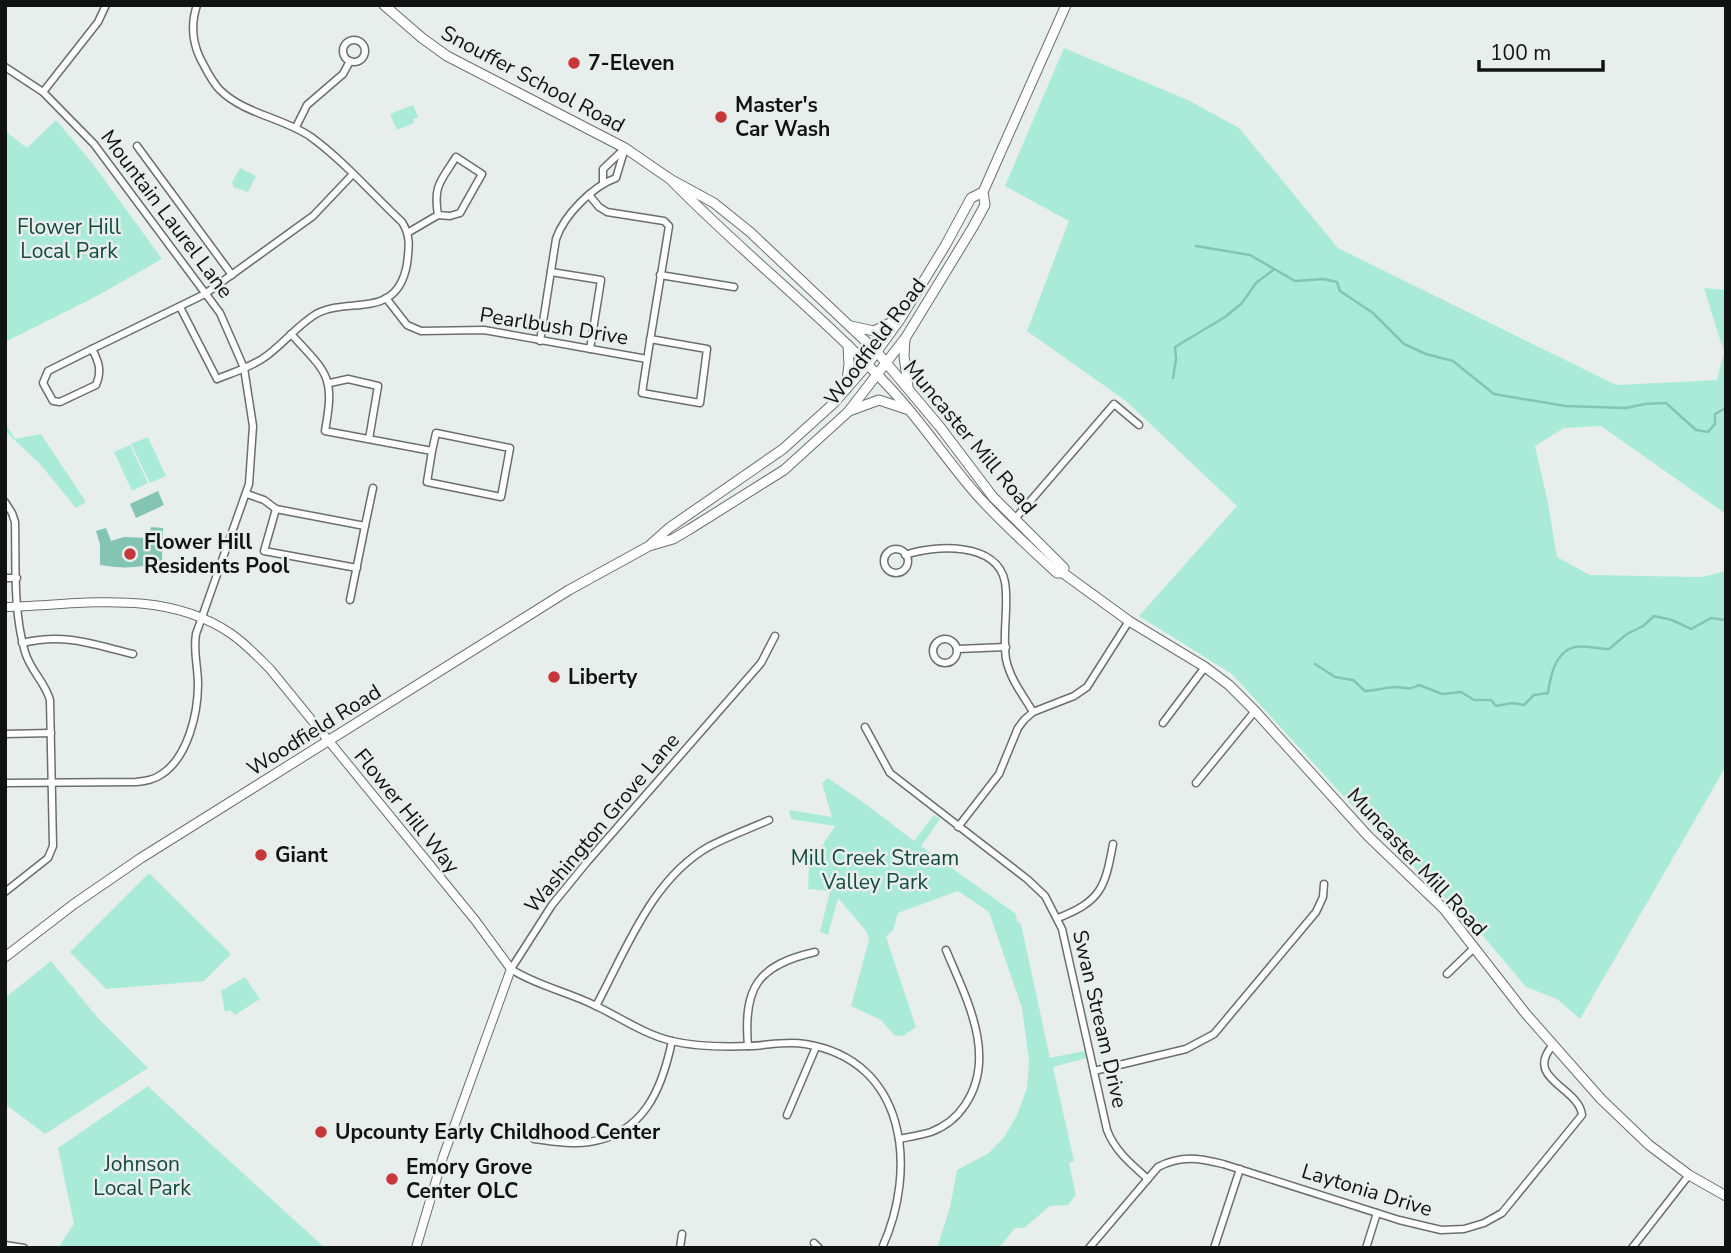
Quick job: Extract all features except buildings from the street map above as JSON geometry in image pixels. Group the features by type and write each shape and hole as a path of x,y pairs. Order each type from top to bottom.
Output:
{"main road":[{"name":"Snouffer School Road","path":"384,5 447,56 625,148 670,179 714,203 750,232 877,352"},
{"name":"Woodfield Road","path":"5,957 74,904 141,858 569,590 649,546 673,538 758,488 807,451 848,411 906,337 973,227 985,205 983,192 1066,5"},
{"name":"Snouffer School Road","path":"670,179 706,216 793,292 867,365"},
{"name":"Woodfield Road","path":"649,546 669,528 783,449 846,389 901,318 971,198 983,192"},
{"path":"849,325 874,331 901,318"},
{"path":"906,337 904,356 908,387"},
{"path":"846,389 848,345"},
{"name":"Muncaster Mill Road","path":"877,352 908,387 979,481 1014,520 1064,568 1063,573"},
{"name":"Muncaster Mill Road","path":"867,365 910,410 998,517 1058,573 1063,573 1129,621 1205,667 1229,685 1367,836 1444,909 1553,1045 1601,1099 1650,1145 1689,1175 1726,1196"},
{"path":"848,411 879,400 910,410"}],"street":[{"path":"43,92 98,22 106,5"},
{"path":"180,307 217,379 263,358 312,316 324,310 366,306 386,299 398,287 406,268 410,246 409,232 402,222 314,139 296,127 238,103 222,92 211,79 195,47 194,14 197,5"},
{"path":"296,127 307,105 343,74 350,61"},
{"name":"Mountain Laurel Lane","path":"5,67 43,92 90,139 220,313 244,368 253,426 253,454 247,494 194,644 198,670 198,702 184,744 172,765 150,780 136,782 5,783"},
{"path":"137,146 232,275"},
{"path":"603,183 603,169 625,148"},
{"path":"540,341 560,227 570,212 603,183 616,178 625,148"},
{"path":"409,232 438,215 460,213 482,174 456,157 437,187 438,215"},
{"path":"92,349 99,363 100,375 96,385 60,402 53,401 43,383 48,371 92,349 180,307 205,294 313,216 352,175"},
{"path":"590,196 607,212 666,223 669,226 660,275 650,339 642,393 700,403 707,349 650,339"},
{"path":"551,272 601,280 590,349"},
{"path":"660,275 734,287"},
{"name":"Pearlbush Drive","path":"386,299 407,325 421,331 484,330 647,359"},
{"path":"291,334 316,361 330,383 325,431 432,451"},
{"path":"330,383 348,379 378,386 369,439"},
{"path":"1014,520 1114,404 1139,425"},
{"path":"436,433 510,448 501,498 427,482 432,451 436,433"},
{"path":"351,600 373,488"},
{"path":"247,494 264,500 276,509 365,526"},
{"path":"5,502 15,522 22,643 26,657 48,693 52,783 52,852 5,892"},
{"path":"276,509 264,551 357,568"},
{"path":"905,555 930,549 967,550 978,553 996,565 1005,583 1006,647 1012,677 1034,712"},
{"path":"5,578 17,578"},
{"name":"Flower Hill Way","path":"5,607 142,602 177,608 202,616 231,633 270,669 475,920 511,969"},
{"path":"958,827 999,774 1018,728 1034,712 1073,696 1087,687 1129,621"},
{"name":"Washington Grove Lane","path":"416,1248 443,1157 511,969 552,905 761,663 775,636"},
{"path":"22,643 53,637 66,638 133,654"},
{"path":"957,649 1006,647"},
{"path":"1163,723 1205,667"},
{"path":"1196,783 1255,711"},
{"name":"Swan Stream Drive","path":"865,727 890,773 1027,879 1045,896 1058,918 1111,1141 1148,1179"},
{"path":"5,734 51,733"},
{"path":"596,1006 653,901 669,880 709,847 769,820"},
{"path":"1058,918 1080,909 1097,894 1107,876 1113,844"},
{"path":"1094,1071 1186,1049 1214,1034 1316,912 1323,897 1324,884"},
{"path":"1447,974 1475,947"},
{"path":"899,1139 931,1132 950,1121 973,1093 977,1081 979,1057 975,1026 946,950"},
{"path":"748,1046 747,1007 760,980 775,965 792,957 816,952"},
{"path":"511,969 524,977 596,1006 637,1029 672,1041 716,1047 792,1043 816,1046 844,1056 872,1078 889,1105 899,1139 902,1166 900,1189 893,1223 882,1248"},
{"path":"534,1139 588,1142 610,1137 634,1122 658,1092 672,1041"},
{"name":"Laytonia Drive","path":"1089,1248 1158,1167 1170,1160 1184,1158 1199,1158 1240,1169 1377,1213 1441,1230 1484,1223 1502,1213 1581,1115 1578,1104 1545,1069 1545,1053 1553,1045"},
{"path":"787,1115 816,1046"},
{"path":"1214,1248 1240,1169"},
{"path":"1632,1248 1689,1175"},
{"path":"1366,1248 1377,1213"},
{"path":"680,1248 682,1234"},
{"path":"5,1245 24,1248"}],"green space":[{"path":"1064,48 1188,100 1239,128 1338,248 1616,385 1717,380 1724,352 1704,288 1726,290 1726,514 1601,426 1564,428 1535,446 1557,557 1590,575 1702,577 1726,571 1726,766 1580,1019 1557,999 1526,987 1484,937 1347,800 1232,674 1139,616 1237,506 1126,401 1027,331 1069,221 1005,186"},
{"path":"413,105 418,117 413,119 414,123 397,130 390,114"},
{"name":"Flower Hill Local Park","path":"56,120 93,164 162,259 97,296 5,342 5,131 27,148"},
{"path":"240,168 256,176 248,192 234,187 232,182"},
{"path":"5,423 15,439 41,434 86,502 76,508 40,464 5,431"},
{"path":"148,437 166,476 150,483 131,444"},
{"path":"130,445 148,483 132,491 114,452"},
{"name":"Mill Creek Stream Valley Park","path":"828,778 914,841 934,815 940,819 921,846 1016,914 1017,921 1021,924 1050,1058 1084,1051 1086,1058 1053,1067 1074,1161 1069,1163 1076,1195 1068,1205 1050,1206 1024,1228 1015,1228 999,1248 937,1248 950,1207 957,1170 989,1153 1005,1136 1017,1115 1027,1088 1029,1061 1022,1008 989,912 958,891 898,913 893,930 886,937 916,1027 903,1036 894,1035 881,1020 851,1006 869,940 867,932 838,898 828,935 820,932 830,891 808,889 809,866 835,826 791,819 789,810 832,817 822,783"},
{"path":"149,873 231,954 204,981 106,989 70,952"},
{"path":"51,961 97,1017 148,1068 45,1134 5,1104 5,998"},
{"path":"245,977 260,999 235,1015 230,1010 225,1012 221,991"},
{"name":"Johnson Local Park","path":"148,1086 325,1248 58,1248 74,1224 58,1148"}],"shaded area":[{"path":"158,491 164,505 136,518 130,504"},
{"path":"151,527 163,528 162,562 131,567 100,565 100,544 96,531 106,528 111,541 124,537 149,538"}],"waterway":[{"path":"1196,246 1250,255 1295,281 1323,279 1337,282 1340,291 1373,313 1404,344 1426,354 1453,361 1494,394 1565,406 1626,408 1666,403 1696,430 1708,432 1715,424 1715,414 1726,408"},
{"path":"1173,378 1175,347 1225,317 1242,303 1256,283 1273,270"},
{"path":"1315,664 1335,677 1353,680 1365,691 1419,685 1442,694 1461,692 1474,700 1491,700 1496,706 1512,703 1524,705 1534,695 1548,693 1558,659 1568,649 1609,649 1654,616 1672,620 1691,629 1711,618 1726,620"}],"place":[{"name":"7-Eleven","path":"574,63"},
{"name":"Master's Car Wash","path":"721,117"},
{"name":"Flower Hill Residents Pool","path":"130,554"},
{"name":"Liberty","path":"554,677"},
{"name":"Giant","path":"261,855"},
{"name":"Upcounty Early Childhood Center","path":"321,1132"},
{"name":"Emory Grove Center OLC","path":"392,1179"}]}
